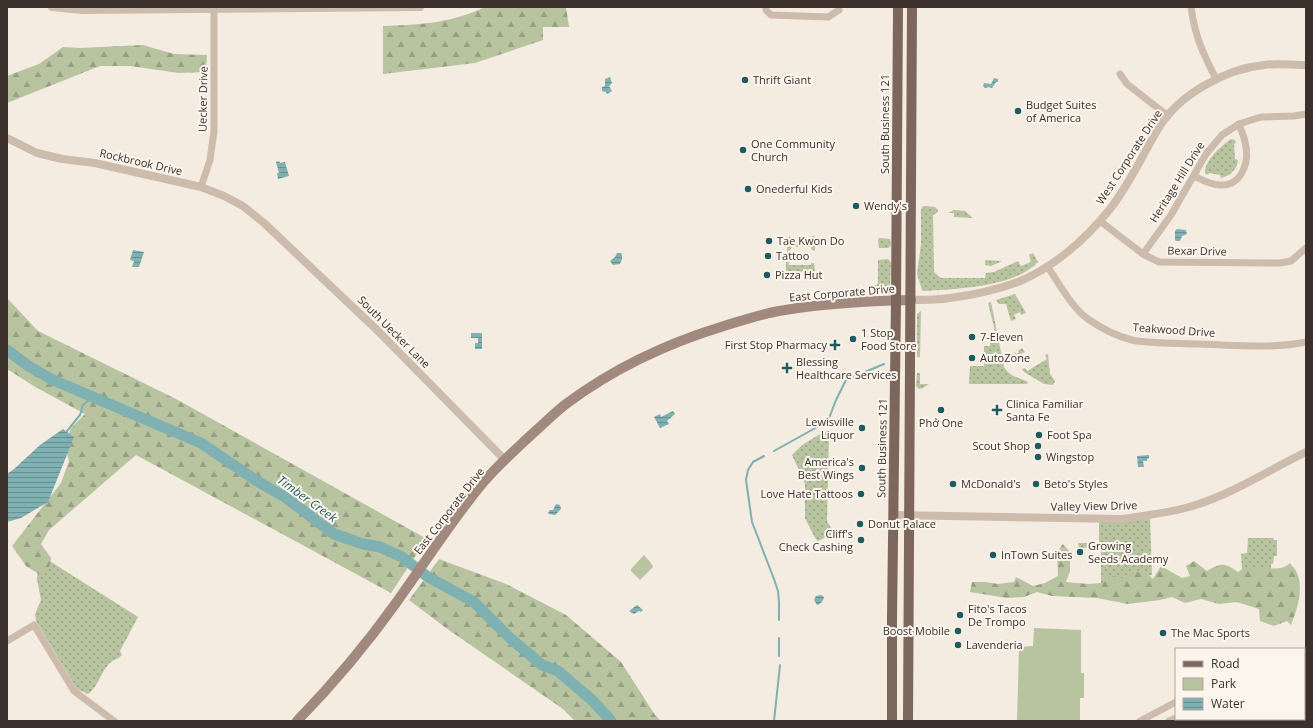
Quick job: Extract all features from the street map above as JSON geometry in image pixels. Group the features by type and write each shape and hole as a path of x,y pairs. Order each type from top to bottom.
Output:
{"main road":[{"name":"South Business 121","path":"892,721 898,7"},
{"path":"908,721 912,7"},
{"path":"896,124 912,124"},
{"name":"East Corporate Drive","path":"297,721 329,688 395,605 432,551 482,485 505,460 565,405 592,386 642,357 680,341 739,321 784,310 832,304 911,300"}],"street":[{"path":"52,7 82,10 420,7"},
{"path":"766,7 766,10 771,15 828,17 839,10"},
{"path":"1192,7 1194,26 1201,48 1216,79"},
{"name":"Uecker Drive","path":"201,187 210,160 214,131 214,9"},
{"name":"West Corporate Drive","path":"911,300 948,298 989,291 1018,282 1047,266 1072,248 1100,221 1123,190 1159,128 1182,101 1198,89 1234,71 1265,64 1306,65"},
{"path":"1120,74 1126,84 1168,116"},
{"name":"Heritage Hill Drive","path":"1143,254 1171,215 1206,154 1222,135 1239,124 1261,117 1306,114"},
{"path":"1194,176 1206,182 1220,185 1232,183 1240,176 1245,168 1247,158 1245,142 1239,124"},
{"name":"Rockbrook Drive","path":"7,138 37,152 62,159 95,163 201,187 224,196 243,206 264,223"},
{"name":"Bexar Drive","path":"1100,221 1143,254 1159,262 1280,263 1291,260 1304,250"},
{"name":"South Uecker Lane","path":"264,223 376,329 505,460"},
{"name":"Teakwood Drive","path":"1047,266 1081,313 1110,333 1133,340 1242,345 1290,345 1306,342"},
{"name":"Valley View Drive","path":"893,515 1122,518 1155,515 1189,507 1244,485 1306,452"},
{"path":"7,641 34,626 74,691 114,721"},
{"path":"1140,721 1175,703"}],"green space":[{"path":"485,7 566,7 569,27 543,27 543,40 475,63 383,74 383,26 422,24 448,20"},
{"path":"143,45 174,54 207,55 206,72 179,73 130,66 100,66 7,103 7,76 39,64 63,47 80,48"},
{"path":"1231,139 1235,140 1236,143 1234,144 1235,159 1238,160 1235,170 1227,176 1221,178 1220,175 1209,173 1208,175 1205,173 1205,168 1210,159"},
{"path":"923,206 935,207 938,210 938,212 933,215 934,272 941,278 985,278 986,273 994,272 1018,261 1021,266 1031,262 1029,255 1033,253 1038,262 1028,270 1015,277 1000,282 968,288 924,291 922,290 917,274 921,244 921,210"},
{"path":"954,210 965,211 973,218 954,217 954,213 948,213"},
{"path":"790,236 792,241 811,241 811,236 815,236 815,251 812,250 811,247 792,247 790,251 787,252 787,240"},
{"path":"879,238 890,239 891,246 888,248 879,248"},
{"path":"888,259 891,262 890,288 885,292 876,293 873,288 878,284 878,260"},
{"path":"787,260 789,260 789,265 811,265 811,263 814,263 815,273 812,273 811,270 789,274 787,279"},
{"path":"986,260 1002,261 991,266 985,265"},
{"path":"857,287 863,289 863,293 851,294 851,289"},
{"path":"1015,294 1026,313 1021,315 1020,312 1014,315 1016,319 1011,321 1006,304 999,304 996,300"},
{"path":"7,298 38,331 176,399 427,539 391,593 136,455 49,530 41,544 51,558 49,569 39,574 26,566 12,546 61,483 69,461 65,446 71,428 85,414 37,388 7,369"},
{"path":"991,302 1004,367 1012,375 1028,382 1027,384 969,384 970,366 984,366 984,346 990,346 990,343 998,343 988,303"},
{"path":"921,311 920,357 917,357 917,314"},
{"path":"1022,348 1025,352 1020,354 1021,361 1014,362 1012,360 1015,352 1016,354 1019,353 1018,351"},
{"path":"1048,354 1050,374 1055,381 1053,385 1044,384 1024,372 1022,369 1025,368 1027,371 1047,359 1045,355"},
{"path":"917,373 920,373 920,384 929,384 919,389 916,386"},
{"path":"825,431 829,434 827,521 834,533 818,541 805,518 805,484 792,455 802,445"},
{"path":"1150,519 1152,575 1136,576 1101,585 1101,547 1079,548 1078,543 1099,543 1099,523 1101,522"},
{"path":"1248,538 1273,538 1274,540 1277,540 1277,556 1274,556 1273,564 1271,564 1271,570 1242,569 1241,554 1247,553"},
{"path":"1063,544 1070,552 1070,571 1066,582 1088,584 1103,583 1107,575 1123,578 1131,570 1149,575 1153,579 1161,566 1182,578 1190,576 1186,566 1194,561 1207,571 1219,565 1226,565 1238,572 1246,567 1275,569 1290,563 1299,579 1299,599 1291,625 1287,621 1274,626 1260,621 1259,609 1237,602 1219,604 1201,599 1185,603 1172,597 1128,604 1097,598 1052,596 1037,592 1024,597 1007,598 970,592 972,582 998,584 1014,582 1016,577 1033,586 1045,583 1058,576 1057,552"},
{"path":"644,555 653,567 640,580 631,571 631,569"},
{"path":"439,559 506,584 566,615 621,662 655,715 661,721 575,721 563,709 446,628 409,600"},
{"path":"48,560 138,617 120,651 122,655 108,665 94,688 88,694 77,689 36,621 35,614 41,600 37,579 38,570"},
{"path":"1034,628 1081,630 1081,673 1084,673 1084,698 1080,698 1080,721 1017,721 1019,647 1033,646"},
{"path":"1306,704 1306,721 1286,721 1305,720"}],"water":[{"path":"610,77 612,83 609,86 612,91 607,94 606,92 602,91 602,87 605,86 605,79"},
{"path":"994,78 998,79 998,82 996,82 992,88 985,88 983,86 984,83 991,84"},
{"path":"279,161 280,163 285,162 289,176 278,179 277,173 279,173 276,162"},
{"path":"1177,229 1186,230 1187,234 1182,236 1180,241 1175,240 1175,231"},
{"path":"133,250 144,252 139,267 132,267 134,261 130,260"},
{"path":"617,253 621,253 622,259 620,264 613,265 610,261"},
{"path":"471,333 482,333 482,349 475,349 475,343 478,343 478,338 471,338"},
{"path":"673,411 675,414 667,421 669,424 660,428 654,417 660,414 661,417"},
{"path":"63,429 74,437 48,502 21,518 7,522 7,474 40,445"},
{"path":"1149,455 1147,461 1143,461 1144,467 1138,467 1137,456"},
{"path":"556,504 560,505 561,509 555,515 549,514 548,513 550,510 553,510"},
{"path":"821,595 824,597 823,600 817,605 814,600 816,596"},
{"path":"637,605 643,610 641,612 639,611 634,614 629,611"}],"waterway":[{"name":"Timber Creek","path":"7,350 30,367 53,380 201,443 260,483 285,497 334,534 363,544 380,547 402,557 428,577 474,602 510,638 542,665 558,671 593,701 611,721"},
{"path":"774,451 828,421 846,380 884,364"},
{"path":"67,431 80,415 83,405 92,397"},
{"path":"764,456 753,462 748,470 746,480 752,522 778,591 779,620"},
{"path":"779,638 779,656"},
{"path":"774,721 780,665"}],"place":[{"name":"Thrift Giant","path":"745,80"},
{"name":"Budget Suites of America","path":"1018,111"},
{"name":"One Community Church","path":"743,150"},
{"name":"Onederful Kids","path":"748,189"},
{"name":"Wendy's","path":"856,206"},
{"name":"Tae Kwon Do","path":"769,241"},
{"name":"Tattoo","path":"768,256"},
{"name":"Pizza Hut","path":"767,275"},
{"name":"7-Eleven","path":"972,337"},
{"name":"1 Stop Food Store","path":"853,339"},
{"name":"First Stop Pharmacy","path":"835,345"},
{"name":"AutoZone","path":"972,358"},
{"name":"Blessing Healthcare Services","path":"787,368"},
{"name":"Phở One","path":"941,410"},
{"name":"Clinica Familiar Santa Fe","path":"997,410"},
{"name":"Lewisville Liquor","path":"862,428"},
{"name":"Foot Spa","path":"1039,435"},
{"name":"Scout Shop","path":"1038,446"},
{"name":"Wingstop","path":"1038,457"},
{"name":"America's Best Wings","path":"862,468"},
{"name":"McDonald's","path":"953,484"},
{"name":"Beto's Styles","path":"1036,484"},
{"name":"Love Hate Tattoos","path":"861,494"},
{"name":"Donut Palace","path":"860,524"},
{"name":"Cliff's Check Cashing","path":"861,540"},
{"name":"Growing Seeds Academy","path":"1080,552"},
{"name":"InTown Suites","path":"993,555"},
{"name":"Fito's Tacos De Trompo","path":"960,615"},
{"name":"Boost Mobile","path":"958,631"},
{"name":"The Mac Sports","path":"1163,633"},
{"name":"Lavenderia","path":"958,645"}]}
